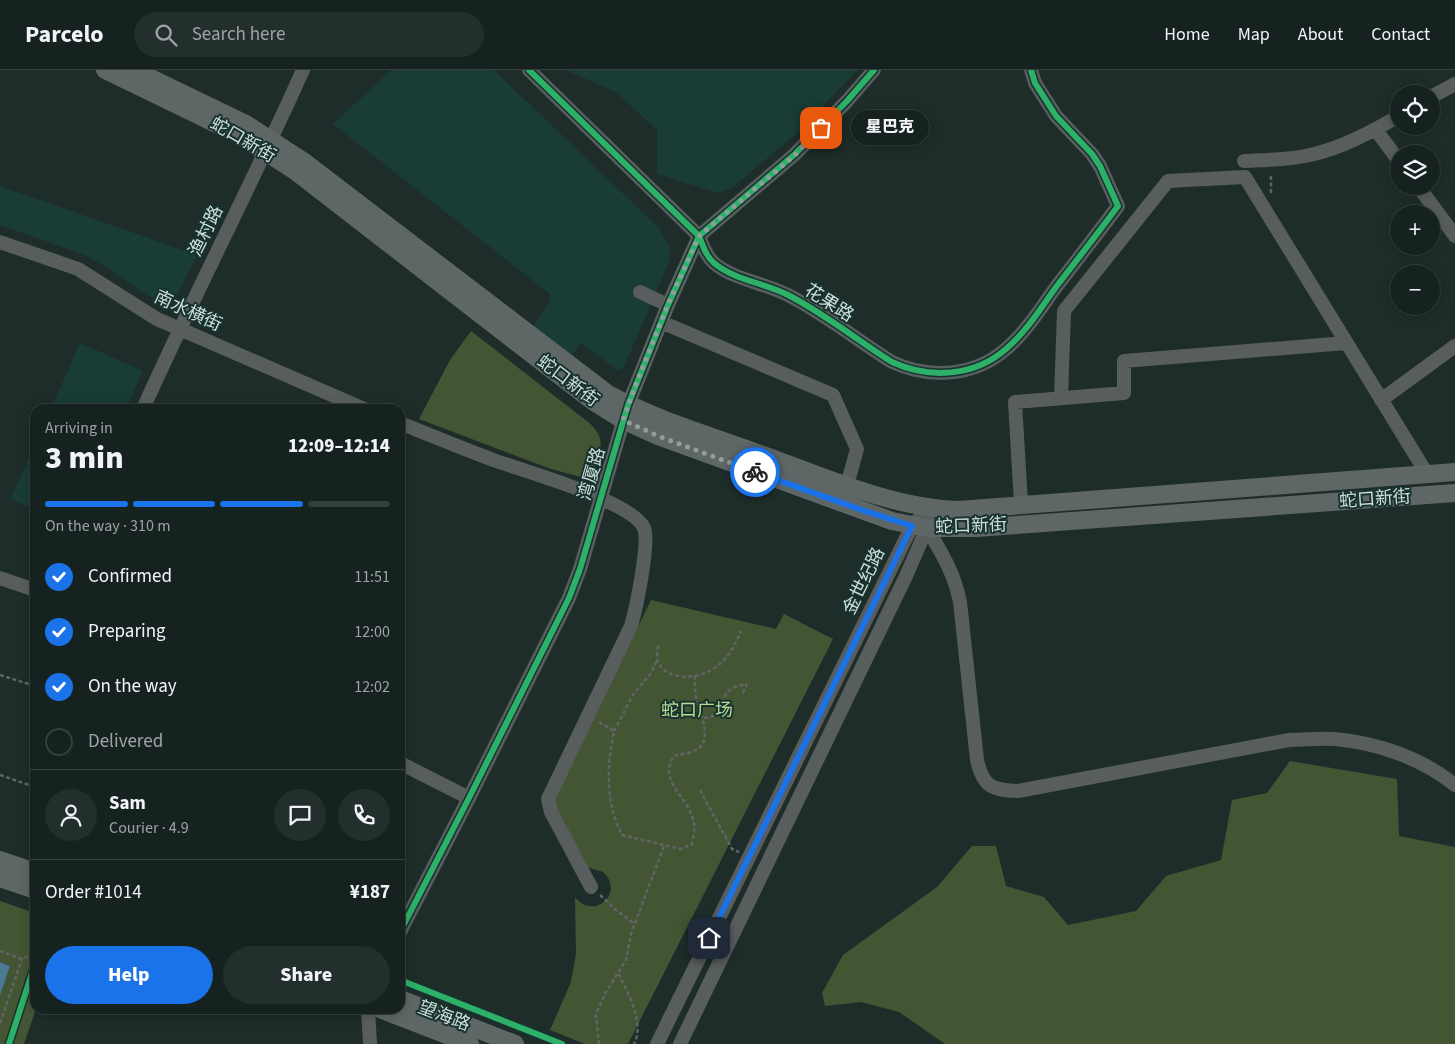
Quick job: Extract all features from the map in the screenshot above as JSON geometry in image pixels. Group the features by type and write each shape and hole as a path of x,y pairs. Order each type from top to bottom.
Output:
{"main road":[{"name":"蛇口新街","path":"105,70 239,135 268,146"},
{"name":"蛇口新街","path":"134,70 246,124 295,171 591,400 626,412 653,415 896,501 929,508 958,510 1455,472"},
{"name":"蛇口新街","path":"626,412 667,439 862,510 920,527 986,527 1455,493"},
{"path":"0,860 30,870"},
{"path":"0,878 30,888"},
{"name":"望海路","path":"405,1001 515,1044"},
{"name":"望海路","path":"393,1014 470,1044"}],"street":[{"name":"渔村路","path":"145,404 179,329 304,70"},
{"name":"花果路","path":"529,70 699,236 706,253 719,266 805,304 892,362 917,371 933,374 949,373 979,365 1006,350 1028,325 1118,206 1096,160 1084,144 1056,116 1035,83 1031,70"},
{"name":"湾厦路","path":"405,922 470,798 569,598 580,569 626,412 668,304 699,236 794,156 848,101 874,70"},
{"path":"1440,93 1455,84"},
{"path":"1244,162 1294,158 1319,153 1345,144 1390,121"},
{"path":"1376,130 1390,149"},
{"path":"1061,398 1064,311 1168,181 1245,177 1427,474"},
{"path":"1425,195 1455,236"},
{"name":"南水横街","path":"0,242 78,269 138,308 179,329 352,404"},
{"path":"640,292 668,304"},
{"path":"662,322 833,395 857,449 847,485"},
{"path":"1021,504 1015,402 1124,393 1124,361 1346,343"},
{"path":"1381,400 1455,346"},
{"path":"405,425 601,498 639,521 644,527 646,544 637,604 631,626 550,795 548,804 592,887"},
{"name":"金世纪路","path":"680,1044 722,958 929,508"},
{"path":"920,527 949,566 956,582 960,602 977,760 984,782 993,788 1018,791 1289,740 1334,739 1373,745 1412,758 1442,774 1455,785"},
{"name":"金世纪路","path":"657,1044 749,858 920,527"},
{"path":"0,578 30,588"},
{"path":"405,766 470,798"},
{"path":"701,954 703,965 708,968 722,958"},
{"path":"368,1014 370,1044"}],"path":[{"path":"1261,204 1271,196 1271,160"},
{"path":"657,660 662,668 673,675 695,676 717,668 736,644 741,631"},
{"path":"658,645 657,660 651,673 634,695 614,731 608,772 610,800 622,835 681,849 692,844 695,829 693,817 671,780 668,769 674,756 694,751 700,745 705,730 704,718 696,700 695,676"},
{"path":"0,675 30,684"},
{"path":"704,718 714,717 720,711 726,696 732,688 747,684 743,693"},
{"path":"588,715 614,731"},
{"path":"0,775 30,785"},
{"path":"700,790 732,848 749,858"},
{"path":"599,1044 596,1014 606,992 626,960 631,934 664,846"},
{"path":"592,887 616,910 635,924"},
{"path":"26,948 30,950"},
{"path":"0,951 22,959 30,955"},
{"path":"0,1023 22,959"},
{"path":"619,974 636,1013 638,1036 634,1044"}],"shaded area":[{"path":"391,70 494,70 659,228 670,248 669,262 624,367 619,371 581,343 571,356 533,326 549,303 550,294 333,124"},
{"path":"568,70 857,70 802,129 732,188 718,193 657,174 657,130 616,92"},
{"path":"0,186 197,255 171,308 147,295 85,255 0,225"},
{"path":"80,343 143,371 128,404 53,404"},
{"path":"30,456 30,508 11,499"}],"green space":[{"path":"471,331 594,428 600,441 600,447 592,476 581,477 551,469 419,419 450,360"},
{"name":"蛇口广场","path":"651,600 776,629 784,614 833,639 628,1044 585,1044 550,1030 571,982 576,954 575,897 582,904 598,905 609,895 611,888 609,880 603,872 587,867 554,809 554,799"},
{"path":"1290,761 1397,779 1399,836 1455,847 1455,1044 945,1044 899,1012 861,1002 825,1006 822,993 843,955 937,887 972,846 996,846 1006,886 1044,897 1068,925 1136,911 1166,876 1221,860 1232,800 1267,793"},
{"path":"0,901 30,911 30,1014 34,1014 24,1044 0,1044 0,996 10,966 0,962"}],"water":[{"path":"0,962 10,966 0,996"}],"cycle path":[{"path":"529,70 699,236 711,260 722,269 802,302 892,362 921,371 936,373 966,370 980,365 1006,349 1027,327 1118,206 1100,166 1092,154 1056,116 1035,83 1031,70"},
{"path":"405,922 569,598 580,569 628,405 668,305 699,236 794,155 847,101 874,70"},
{"path":"9,1044 30,979"},
{"path":"405,982 562,1044"}],"way so far":[{"path":"755,472 658,436 623,420 668,304 699,236 794,156 821,128"}],"place":[{"name":"星巴克","path":"821,128"}],"route":[{"path":"709,938 912,526 892,521 755,472"}]}
